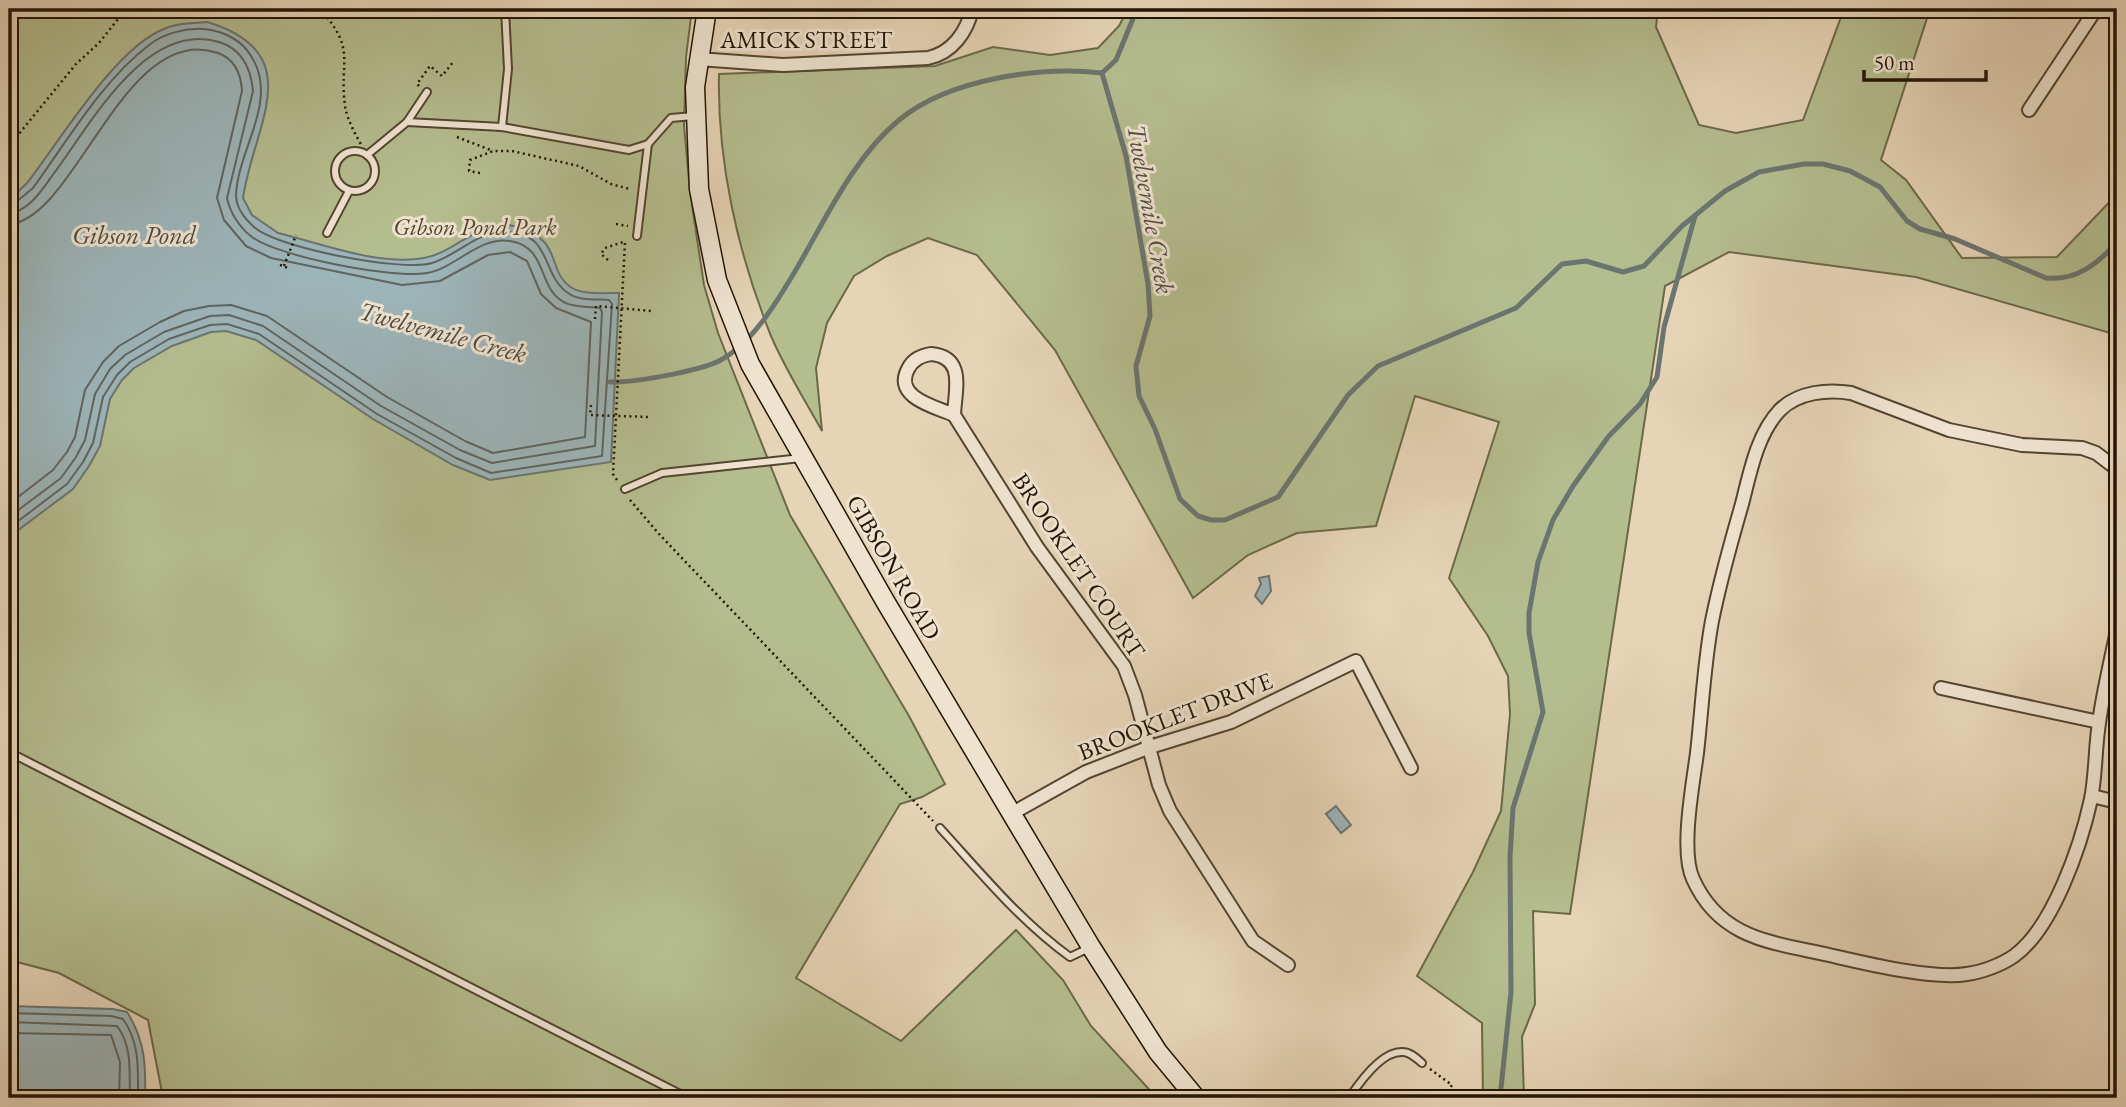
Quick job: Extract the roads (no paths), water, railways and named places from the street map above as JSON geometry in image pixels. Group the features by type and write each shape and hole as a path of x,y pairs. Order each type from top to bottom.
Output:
{"street":[{"name":"GIBSON ROAD","path":"707,9 698,59 695,116 699,188 717,280 760,384 1091,947 1158,1052 1196,1098"},
{"name":"AMICK STREET","path":"698,59 783,65 928,58 945,52 955,43 967,25 972,9"},
{"path":"2029,110 2096,9"},
{"path":"922,355 940,355 954,365 957,374 954,415 916,399 909,392 905,376 915,360 922,355"},
{"path":"2117,469 2096,453 2082,448 2022,445 1949,429 1851,393 1836,391 1807,395 1781,409 1772,421 1753,462 1728,548 1712,621 1692,785 1690,874 1713,913 1724,923 1751,936 1838,957 1926,973 1971,974 2012,957 2041,923 2079,842 2092,796 2099,722 2117,630"},
{"name":"BROOKLET COURT","path":"954,415 1044,557 1124,666 1163,797 1191,844 1253,941 1288,965"},
{"name":"BROOKLET DRIVE","path":"1011,814 1086,772 1150,747 1241,718 1356,661 1411,768"},
{"path":"1941,688 2099,722"},
{"path":"2092,796 2117,802"}],"lane":[{"path":"502,127 508,69 505,9"},
{"path":"367,155 407,122 427,92"},
{"path":"407,122 440,121 502,127 629,150 648,144 671,118 695,116"},
{"path":"632,235 648,144"},
{"path":"348,151 367,155 374,165 374,177 361,191 349,191 335,178 338,159 348,151"},
{"path":"327,233 349,191"},
{"path":"625,489 662,473 802,458"},
{"path":"9,752 688,1098"},
{"path":"940,828 1003,898 1054,945 1070,957 1091,947"},
{"path":"1349,1098 1368,1073 1393,1053 1406,1052 1422,1063"}],"water":[{"name":"Gibson Pond","path":"207,22 239,36 258,52 267,72 268,95 243,198 252,215 278,233 369,257 406,260 436,254 492,226 518,227 542,240 559,274 572,288 588,293 619,293 611,462 490,480 453,465 373,419 256,340 226,331 211,332 172,346 134,368 122,380 110,399 100,446 73,489 9,537 9,200 27,183 90,97 127,55 146,39 164,29 180,24"},
{"path":"1269,576 1271,591 1262,604 1255,596 1261,584 1259,578"},
{"path":"1336,806 1351,825 1341,833 1326,814"},
{"path":"9,1006 113,1009 127,1012 141,1043 145,1098 9,1098"}],"waterway":[{"path":"1102,73 1116,60 1137,9"},
{"name":"Twelvemile Creek","path":"610,382 696,369 731,354 752,334 779,297 840,192 867,153 899,120 919,106 943,94 996,78 1051,72 1102,73"},
{"name":"Twelvemile Creek","path":"1102,73 1126,156 1148,284 1150,316 1136,366 1139,396 1155,429 1180,499 1198,516 1211,520 1225,520 1278,497 1348,395 1378,366 1516,308 1562,264 1586,261 1623,272 1644,266 1682,226 1725,191 1759,172 1804,164 1823,164 1850,171 1880,187 1907,221 1920,229 1955,239 2046,278 2077,274 2094,264 2117,242"},
{"path":"1500,1098 1511,992 1510,857 1513,808 1543,712 1529,633 1529,613 1538,562 1553,520 1573,486 1608,437 1640,404 1657,377 1664,327 1695,216"}],"park label":[{"name":"Gibson Pond Park","path":"475,226"}]}
